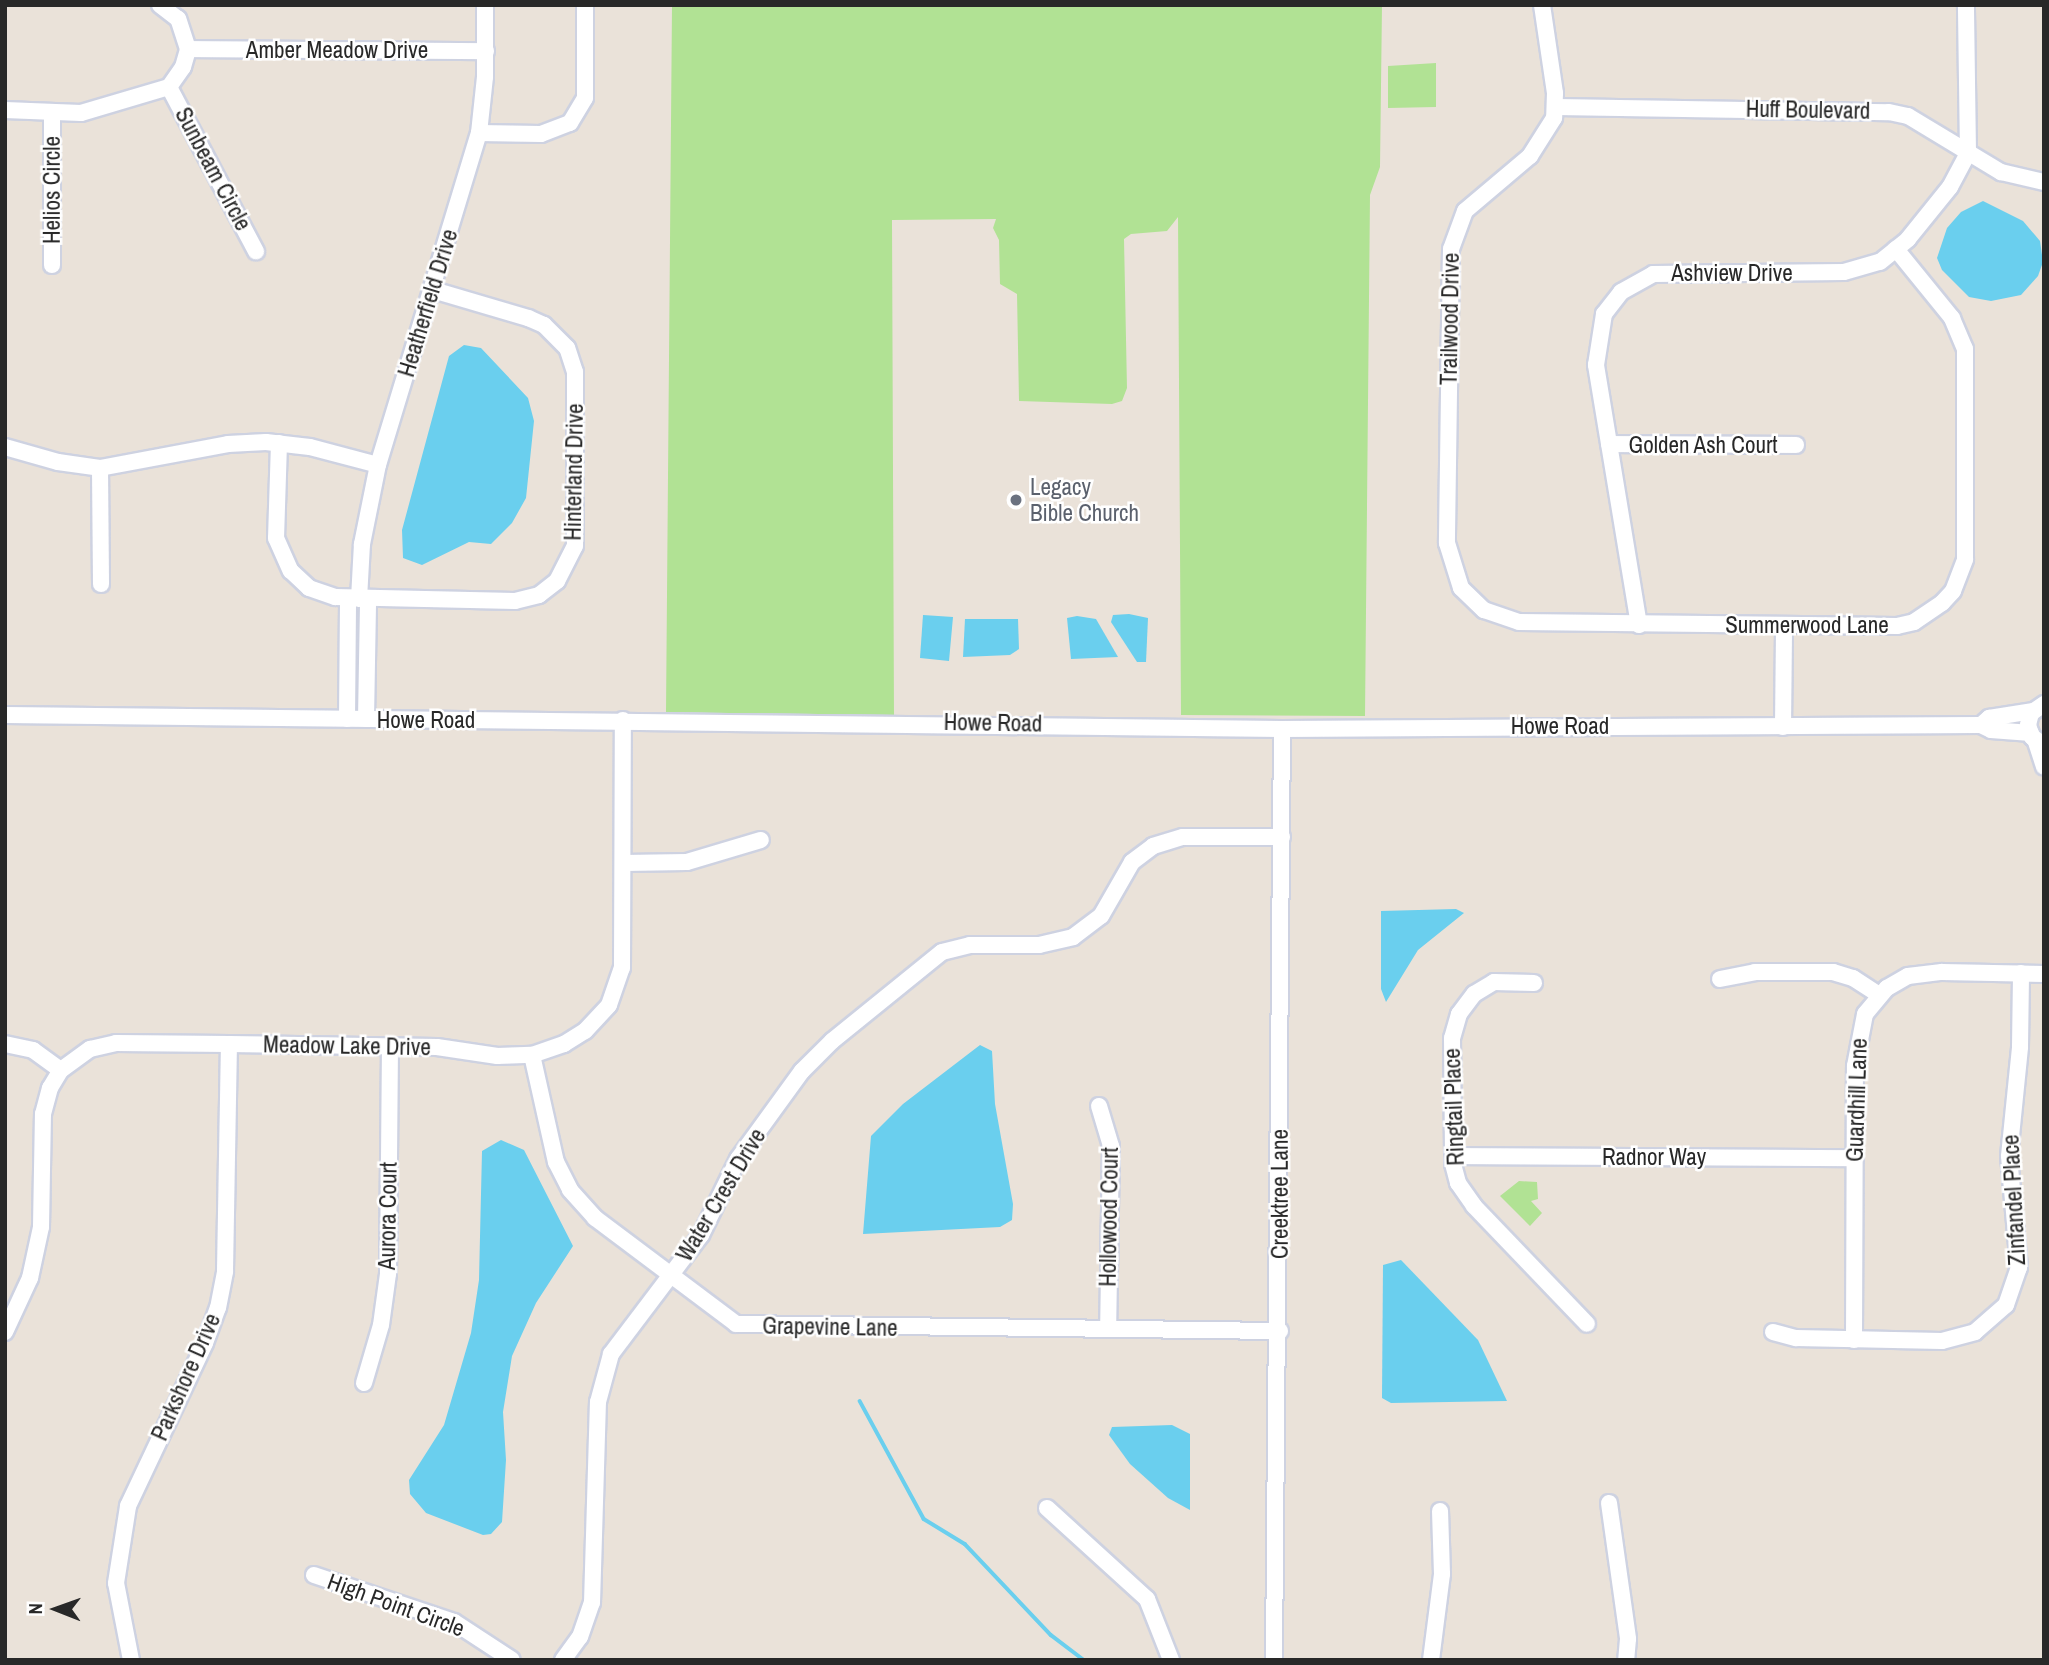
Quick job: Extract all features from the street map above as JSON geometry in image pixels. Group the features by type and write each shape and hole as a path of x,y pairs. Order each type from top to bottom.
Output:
{"street":[{"name":"Heatherfield Drive","path":"346,719 362,544 378,465 479,133 486,51 485,5"},
{"path":"479,133 541,134 570,123 585,98 585,5"},
{"name":"Trailwood Drive","path":"1461,588 1447,543 1452,242 1458,222 1474,200 1542,143 1556,107 1542,5"},
{"path":"1966,5 1968,153"},
{"path":"5,110 52,116 103,109 169,86 183,67 188,49 184,29 168,7"},
{"name":"Amber Meadow Drive","path":"188,49 486,51"},
{"name":"Sunbeam Circle","path":"169,86 256,251"},
{"name":"Huff Boulevard","path":"1556,107 1889,112 1908,116 1968,153 2017,178 2044,182"},
{"name":"Helios Circle","path":"52,116 52,264"},
{"name":"Ashview Drive","path":"1639,625 1609,444 1596,340 1604,314 1630,286 1667,272 1844,272 1880,262 1896,249 1950,187 1968,153"},
{"name":"Summerwood Lane","path":"1461,588 1484,610 1519,622 1897,626 1914,622 1942,603 1962,573 1965,349 1952,318 1896,249"},
{"name":"Hinterland Drive","path":"279,443 274,525 285,561 309,588 358,599 528,599 557,581 575,546 575,381 567,348 551,330 528,317 433,290"},
{"path":"5,447 100,468 228,444 279,443 378,465"},
{"name":"Golden Ash Court","path":"1609,444 1796,445"},
{"path":"100,468 101,584"},
{"name":"Heatherfield Drive","path":"358,599 366,719"},
{"path":"1783,727 1784,625"},
{"path":"2039,707 2036,739 2044,767"},
{"name":"Howe Road","path":"1981,725 1989,718 2039,707"},
{"name":"Howe Road","path":"5,715 1282,729 1981,725 1991,730 2036,739"},
{"name":"Meadow Lake Drive","path":"61,1070 90,1049 116,1043 390,1046 532,1055 564,1044 585,1031 609,1004 622,968 623,720"},
{"name":"Creektree Lane","path":"1274,1660 1280,1331 1282,729"},
{"name":"Water Crest Drive","path":"563,1660 580,1637 592,1603 602,1377 618,1341 701,1235 738,1159 802,1071 927,961 970,945 1039,945 1073,937 1101,916 1132,862 1153,846 1183,838 1282,837"},
{"path":"624,863 687,862 761,839"},
{"path":"1720,979 1755,972 1833,972 1853,978 1879,996"},
{"name":"Zinfandel Place","path":"1773,1332 1796,1338 1942,1341 1965,1336 1987,1325 2014,1292 2019,1268 2009,1156 2020,1047 2021,973"},
{"name":"Guardhill Lane","path":"1854,1340 1856,1042 1865,1014 1879,996 1897,982 1919,974 2044,974"},
{"name":"Ringtail Place","path":"1534,984 1494,982 1474,994 1459,1014 1452,1038 1455,1174 1468,1199 1587,1324"},
{"path":"5,1044 33,1050 61,1070 43,1114 41,1227 30,1278 5,1332"},
{"name":"Parkshore Drive","path":"130,1660 116,1583 128,1506 205,1343 218,1308 225,1270 229,1044"},
{"name":"Aurora Court","path":"364,1384 381,1325 388,1274 390,1046"},
{"name":"Grapevine Lane","path":"532,1055 556,1162 570,1190 595,1218 736,1324 762,1328 1280,1331"},
{"name":"Hollowood Court","path":"1099,1106 1111,1146 1108,1329"},
{"name":"Radnor Way","path":"1453,1156 1855,1158"},
{"path":"1609,1503 1628,1639 1626,1660"},
{"path":"1047,1508 1147,1600 1171,1660"},
{"path":"1431,1660 1442,1574 1440,1511"},
{"name":"High Point Circle","path":"314,1575 454,1622 512,1660"}],"green space":[{"path":"672,5 1382,5 1380,167 1370,195 1365,716 1181,715 1178,217 1167,231 1131,234 1124,239 1127,388 1122,401 1112,404 1019,401 1017,294 1000,284 999,240 993,228 996,219 892,220 894,717 666,712"},
{"path":"1436,63 1436,107 1388,108 1388,66"},
{"path":"1519,1181 1537,1182 1538,1199 1531,1201 1542,1213 1530,1226 1500,1196"}],"water":[{"path":"1983,201 2023,221 2040,241 2043,262 2038,276 2021,295 1991,301 1969,297 1942,270 1937,258 1947,228 1961,212"},
{"path":"464,345 481,348 528,398 534,421 526,498 512,523 491,544 469,542 422,565 403,558 402,530 449,356"},
{"path":"1129,614 1148,618 1146,662 1137,662 1111,622 1113,615"},
{"path":"923,615 953,617 949,661 920,658"},
{"path":"1077,616 1096,619 1118,657 1071,659 1067,618"},
{"path":"965,619 1018,619 1019,649 1010,655 963,657"},
{"path":"1456,909 1464,913 1418,950 1386,1002 1381,989 1381,911"},
{"path":"980,1045 992,1051 995,1104 1013,1204 1012,1220 1000,1227 863,1234 871,1136 903,1104"},
{"path":"501,1140 524,1150 573,1246 536,1303 512,1356 503,1412 506,1460 502,1522 491,1534 483,1535 426,1513 410,1494 409,1480 444,1425 471,1333 479,1280 482,1151"},
{"path":"1401,1260 1478,1340 1507,1401 1391,1403 1382,1398 1383,1265"},
{"path":"1172,1425 1190,1434 1190,1510 1168,1498 1130,1464 1109,1435 1112,1427"}],"waterway":[{"path":"860,1401 924,1519 965,1544 1051,1635 1084,1660"}],"place":[{"name":"Legacy Bible Church","path":"1016,500"}]}
